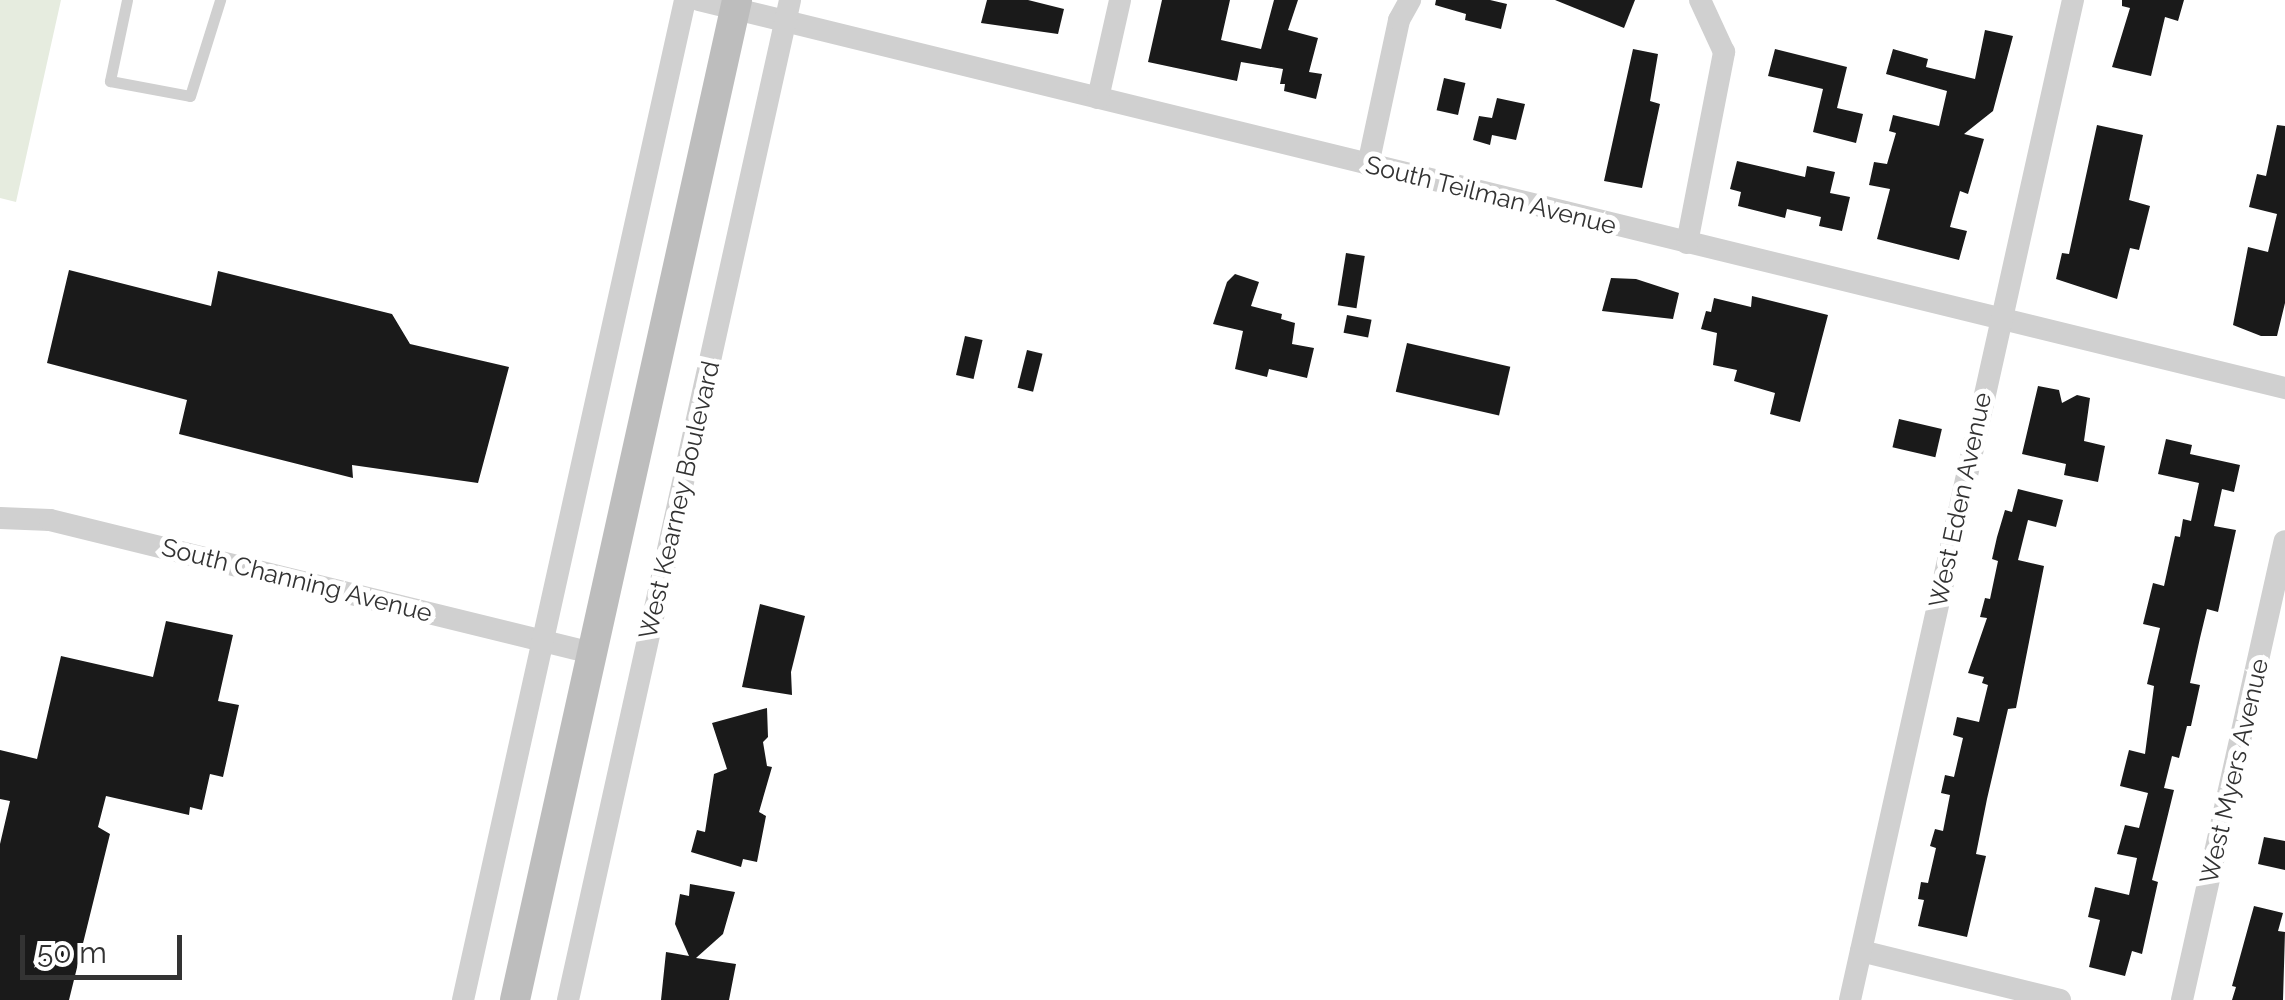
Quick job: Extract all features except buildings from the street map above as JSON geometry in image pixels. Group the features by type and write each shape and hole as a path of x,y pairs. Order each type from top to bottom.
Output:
{"main road":[{"name":"West Kearney Boulevard","path":"515,1000 736,4"}],"street":[{"path":"463,1000 685,0"},
{"name":"South Teilman Avenue","path":"698,0 788,11 1098,98 2285,388"},
{"path":"1098,98 1120,0"},
{"path":"1368,165 1399,20 1410,0"},
{"path":"1687,243 1724,52 1700,0"},
{"name":"West Eden Avenue","path":"1850,1000 2073,0"},
{"name":"West Kearney Boulevard","path":"568,1000 788,11"},
{"name":"South Channing Avenue","path":"0,518 50,520 592,653"},
{"name":"West Myers Avenue","path":"2182,1000 2285,542"},
{"path":"1861,951 2060,1000"}],"lane":[{"path":"127,0 110,81 190,96 220,0"}],"shaded area":[{"path":"0,0 61,0 16,202 0,198"}]}
